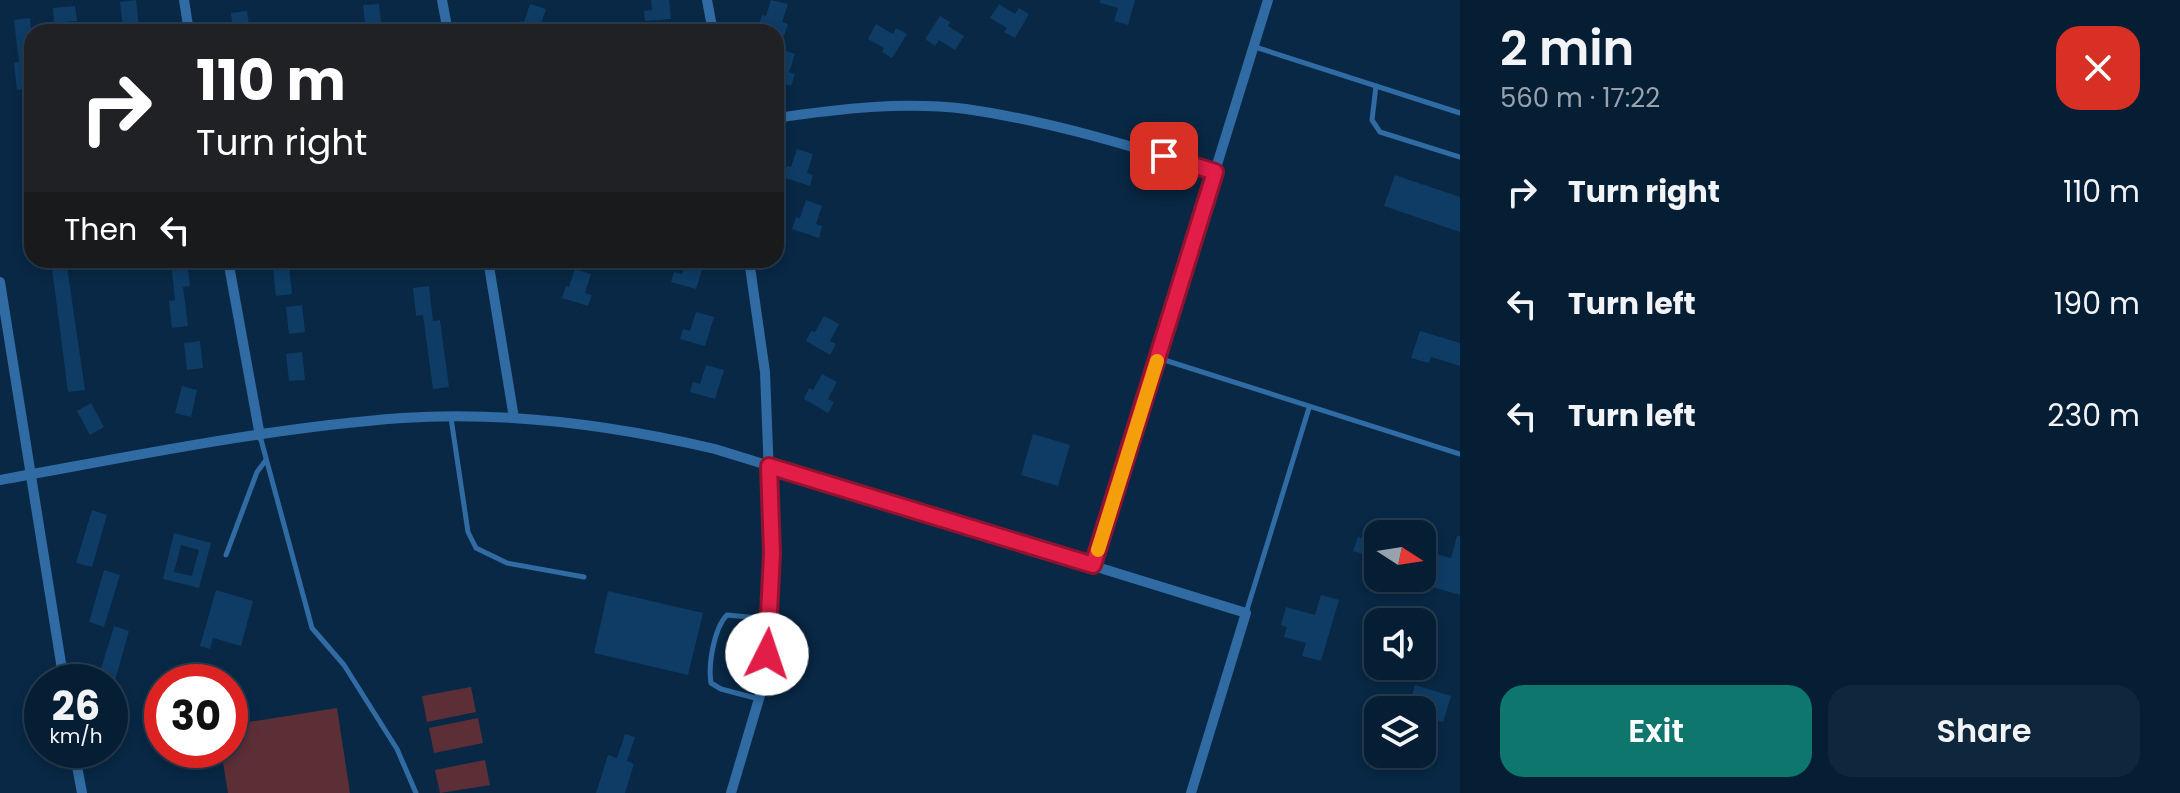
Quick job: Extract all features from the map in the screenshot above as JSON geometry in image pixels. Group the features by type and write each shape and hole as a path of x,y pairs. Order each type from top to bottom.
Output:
{"street":[{"path":"184,0 188,24"},
{"path":"442,0 446,24"},
{"path":"707,0 712,24"},
{"path":"1093,565 1268,0"},
{"path":"784,117 870,107 964,109 1112,140 1215,172"},
{"path":"229,268 260,436"},
{"path":"489,268 514,418"},
{"path":"731,793 759,699 767,654 772,553 765,372 750,268"},
{"path":"0,282 61,664"},
{"path":"0,480 260,436 403,418 514,418 585,424 654,435 769,466 1246,613 1191,793"},
{"path":"77,768 82,793"}],"lane":[{"path":"1254,46 1460,113"},
{"path":"1376,86 1372,120 1380,132 1460,157"},
{"path":"1158,358 1460,454"},
{"path":"1246,613 1309,408"},
{"path":"451,418 468,532 476,548 507,563 584,577"},
{"path":"260,436 312,628 344,665 397,749 416,793"},
{"path":"226,555 257,472 266,459"},
{"path":"759,699 721,689 711,683 709,672 721,622 727,615 769,619"}],"shaded area":[{"path":"471,687 476,712 427,722 422,696"},
{"path":"337,708 350,793 228,793 224,768 248,768 248,722"},
{"path":"478,718 483,743 434,753 429,728"},
{"path":"485,760 490,785 440,793 435,770"}],"building":[{"path":"136,0 139,24 122,24 120,2"},
{"path":"651,0 669,0 671,19 645,21 644,11 652,10"},
{"path":"771,0 788,4 782,22 788,24 784,36 784,24 759,24 762,15 766,16"},
{"path":"1100,0 1135,0 1128,25 1114,21 1118,8 1100,3"},
{"path":"379,4 381,24 365,24 363,5"},
{"path":"530,4 546,9 541,24 519,24 520,21 524,22"},
{"path":"999,4 1015,14 1019,8 1029,14 1015,38 1004,32 1007,28 990,18"},
{"path":"75,6 77,21 54,23 53,8"},
{"path":"247,11 249,24 232,24 231,13"},
{"path":"940,16 950,22 948,26 964,36 955,50 939,40 935,46 925,39"},
{"path":"30,18 30,24 24,24 24,89 17,90 14,63 19,62 14,20"},
{"path":"876,24 893,34 896,28 907,34 892,58 882,52 884,48 868,39"},
{"path":"784,50 795,54 789,72 795,74 791,86 784,83"},
{"path":"797,149 813,154 807,173 813,175 810,186 784,177 787,166 791,167"},
{"path":"1395,175 1460,197 1460,232 1384,206"},
{"path":"806,200 822,206 816,224 822,226 819,238 792,229 796,217 800,218"},
{"path":"52,268 67,268 85,390 68,392"},
{"path":"172,268 188,268 190,286 183,287 188,326 172,328 169,301 175,300"},
{"path":"273,268 289,268 292,294 276,296"},
{"path":"684,268 703,268 696,289 671,282 674,272 682,274"},
{"path":"575,269 591,274 585,293 592,295 588,306 562,298"},
{"path":"429,286 433,321 440,320 449,387 433,389 423,315 416,316 413,288"},
{"path":"302,305 305,332 289,334 286,307"},
{"path":"696,312 714,317 705,346 680,339 683,329 690,331"},
{"path":"824,316 839,324 830,341 836,344 830,355 806,341"},
{"path":"1420,331 1460,343 1460,366 1431,357 1429,363 1411,358"},
{"path":"200,341 203,368 187,370 184,343"},
{"path":"302,352 305,380 289,381 286,354"},
{"path":"706,365 724,370 715,399 690,392 693,382 700,384"},
{"path":"822,374 837,382 828,399 834,402 828,413 804,399"},
{"path":"182,386 197,390 191,417 175,413"},
{"path":"91,403 104,427 90,435 77,411"},
{"path":"1033,434 1070,445 1058,486 1021,475"},
{"path":"92,510 107,515 92,567 76,563"},
{"path":"174,533 211,543 199,588 163,579","holes":["181,545 199,550 192,576 174,572"]},
{"path":"1457,536 1460,536 1460,595 1436,588 1436,554 1451,558"},
{"path":"1358,537 1364,539 1364,555 1353,551"},
{"path":"104,570 120,575 104,627 89,622"},
{"path":"216,590 253,601 241,646 213,638 210,649 200,646"},
{"path":"608,591 703,613 688,675 594,653"},
{"path":"1321,595 1339,600 1321,661 1302,656 1306,643 1284,637 1287,627 1281,625 1286,607 1315,615"},
{"path":"114,626 129,631 120,664 103,664"},
{"path":"1415,685 1451,696 1443,722 1436,720 1436,696 1412,696"},
{"path":"625,734 635,737 627,761 634,764 625,793 596,793 608,755 617,758"}],"slow traffic":[{"path":"1098,550 1157,361"}],"route":[{"path":"767,654 772,553 769,466 1093,565 1215,172 1164,156"}]}
